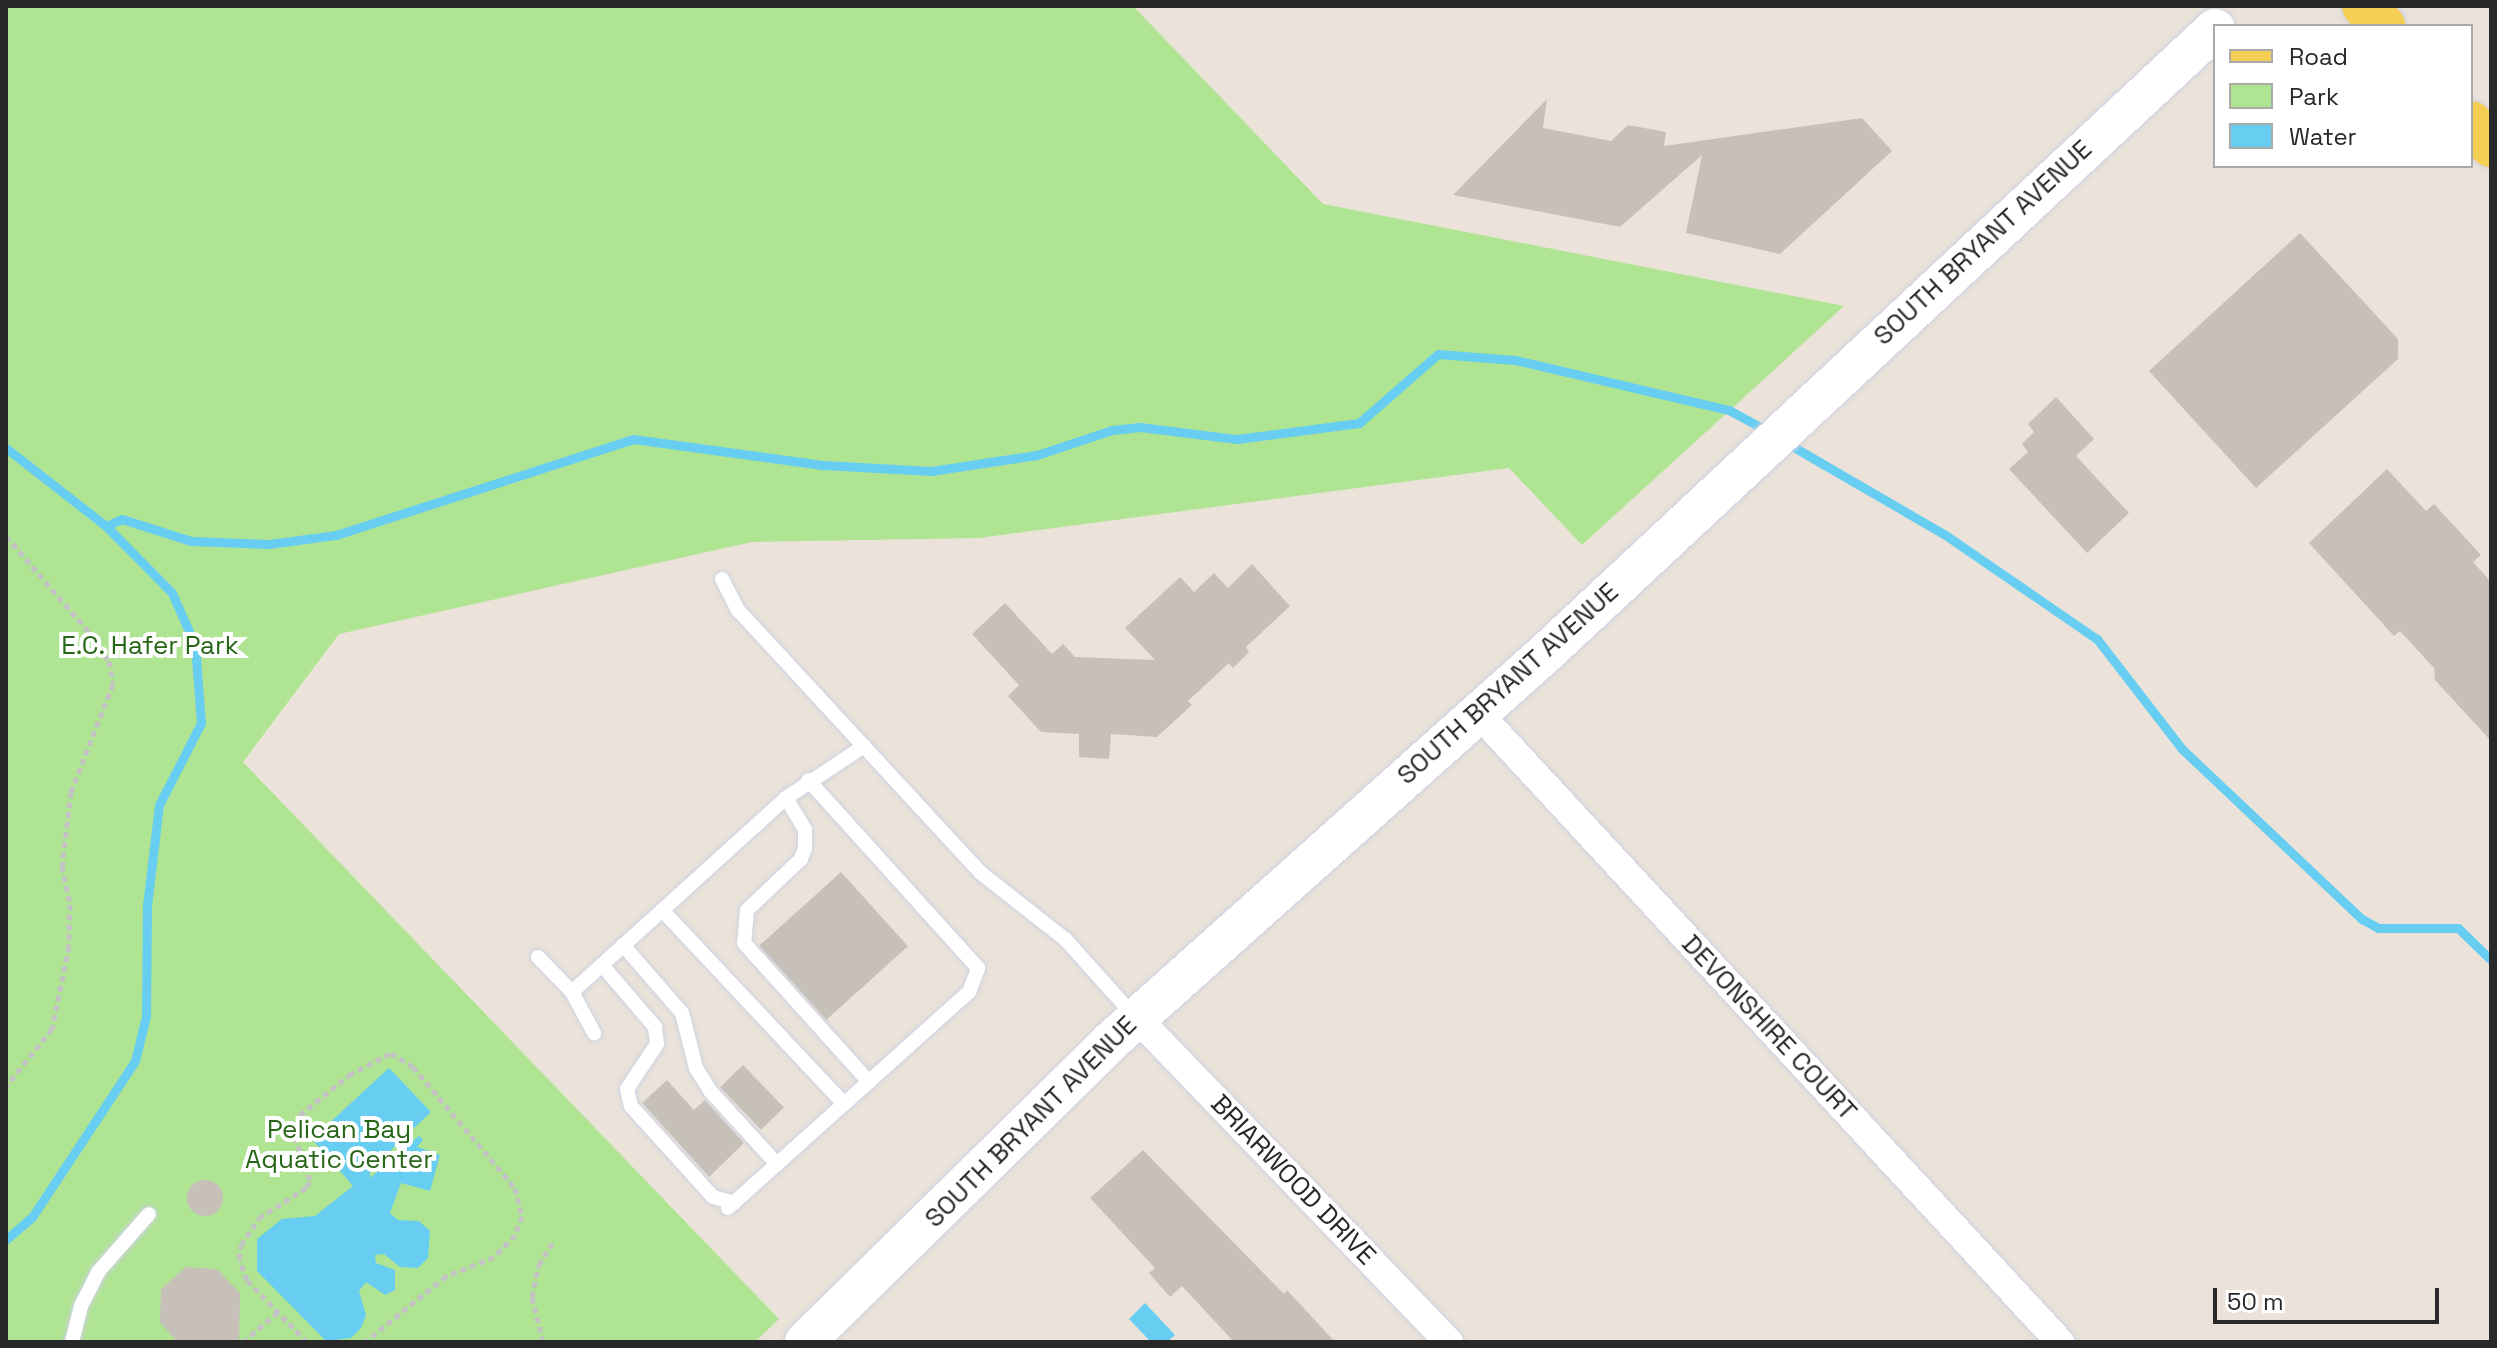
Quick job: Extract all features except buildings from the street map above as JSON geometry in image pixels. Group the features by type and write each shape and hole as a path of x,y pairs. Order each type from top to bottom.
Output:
{"main road":[{"name":"SOUTH BRYANT AVENUE","path":"2219,24 2240,6"},
{"path":"2364,6 2381,24"},
{"name":"SOUTH BRYANT AVENUE","path":"814,1339 1137,1018 1479,714 2213,30"},
{"path":"2473,125 2491,145"}],"street":[{"name":"DEVONSHIRE COURT","path":"1479,714 2060,1342"},
{"name":"BRIARWOOD DRIVE","path":"1137,1018 1449,1342"}],"lane":[{"path":"722,579 738,610 981,873 1065,939 1137,1018"},
{"path":"572,992 786,798 808,780 864,746"},
{"path":"602,965 655,1027 657,1044 627,1089 631,1106 713,1197 731,1206 969,992 978,968 808,780"},
{"path":"786,798 805,830 805,848 801,859 747,910 744,943 869,1082"},
{"path":"662,910 844,1104"},
{"path":"623,945 682,1013 696,1068 711,1092 777,1164"},
{"path":"538,957 572,992 594,1033"},
{"path":"72,1342 81,1306 98,1272 149,1214"}],"path":[{"path":"6,536 87,630 109,661 113,684 67,816 62,866 70,904 69,946 52,1029 6,1086"},
{"path":"307,1342 247,1280 239,1259 241,1245 259,1218 307,1187 310,1180 295,1137 300,1115 349,1075 391,1053 422,1077 515,1188 522,1216 515,1235 494,1257 446,1276 365,1342"},
{"path":"543,1342 532,1297 539,1265 552,1243"},
{"path":"243,1342 278,1312"}],"green space":[{"path":"6,6 1133,6 1323,204 1844,306 1582,545 1509,468 979,538 752,542 339,634 243,762 779,1319 755,1342 6,1342"}],"water":[{"path":"389,1068 431,1112 370,1170 370,1178 419,1136 423,1140 417,1147 440,1155 430,1191 401,1183 390,1213 398,1220 419,1221 430,1231 428,1258 418,1268 400,1267 384,1254 375,1255 376,1263 395,1270 395,1290 385,1295 366,1282 359,1291 366,1315 361,1328 351,1338 326,1341 257,1271 257,1239 282,1219 315,1216 353,1186 312,1139"},
{"path":"1145,1303 1175,1335 1167,1342 1151,1342 1129,1319"}],"waterway":[{"path":"106,526 122,519 191,541 269,544 336,535 633,439 824,465 931,471 1037,455 1112,430 1140,427 1237,439 1359,423 1438,354 1515,360 1729,410 1769,432"},
{"path":"1785,442 1944,534 2097,639 2182,749 2362,919 2378,928 2458,928 2491,960"},
{"path":"6,448 106,526 172,593 195,645 201,723 159,805 147,905 146,1016 135,1061 32,1217 6,1240"}],"park label":[{"name":"E.C. Hafer Park","path":"150,646"},
{"name":"Pelican Bay Aquatic Center","path":"339,1145"}]}
